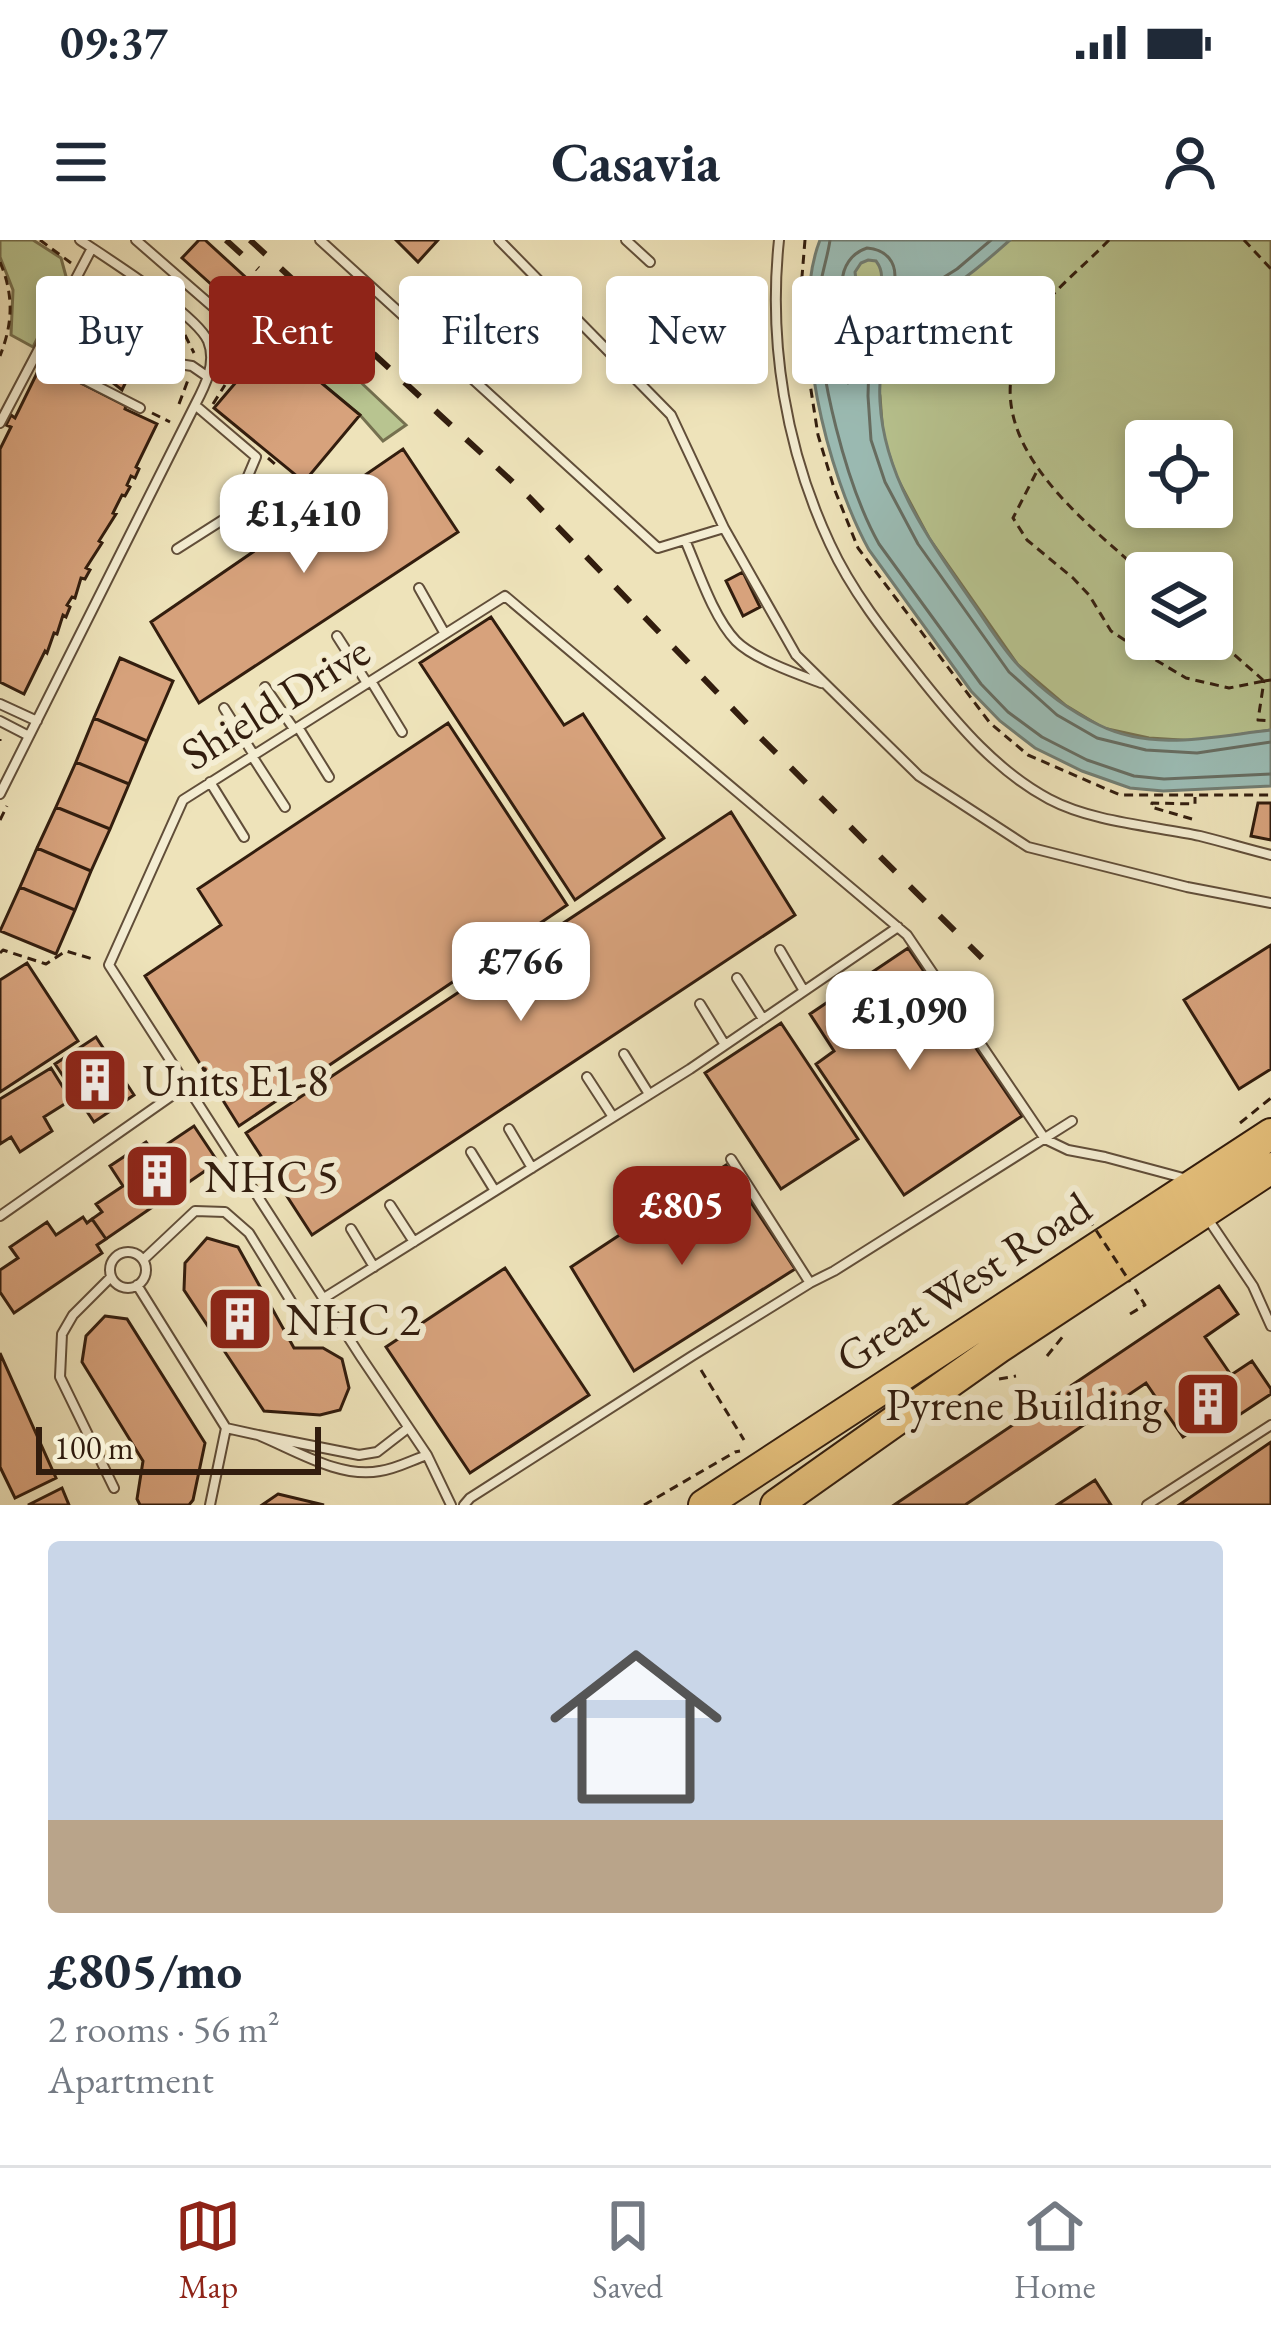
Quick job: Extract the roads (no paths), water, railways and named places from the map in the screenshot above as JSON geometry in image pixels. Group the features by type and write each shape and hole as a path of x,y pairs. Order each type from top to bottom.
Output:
{"highway":[{"name":"Great West Road","path":"704,1505 1271,1134"},
{"name":"Great West Road","path":"777,1505 998,1348 1271,1168"}],"lane":[{"path":"80,240 192,321 209,348"},
{"path":"136,240 209,303"},
{"path":"320,240 658,548 724,528"},
{"path":"499,240 671,415 724,528 796,656 919,776 1028,847 1271,903"},
{"path":"626,240 650,262"},
{"path":"779,240 776,339 786,413 806,486 831,547 878,625 945,709 1001,769 1052,801 1271,855"},
{"path":"77,276 92,248"},
{"path":"0,423 36,356"},
{"path":"185,365 208,377"},
{"path":"0,794 209,372"},
{"path":"92,384 140,408"},
{"path":"177,549 232,514 256,458 196,405"},
{"path":"685,540 722,620 738,643 826,685"},
{"path":"419,588 445,634"},
{"name":"Shield Drive","path":"187,1085 109,964 183,800 505,596 898,927 1045,1139"},
{"path":"337,636 402,732"},
{"path":"265,687 329,777"},
{"path":"0,704 37,721"},
{"path":"224,708 285,807"},
{"path":"0,722 29,736"},
{"path":"210,782 244,838"},
{"path":"324,1298 725,1045 898,927"},
{"path":"780,950 804,991"},
{"path":"737,978 763,1019"},
{"path":"700,1004 725,1045"},
{"path":"624,1054 649,1094"},
{"path":"587,1077 613,1117"},
{"path":"0,1216 187,1085 427,1455 451,1505"},
{"path":"467,1502 1072,1120"},
{"path":"509,1129 532,1168"},
{"path":"1045,1139 1068,1150 1199,1182"},
{"path":"471,1152 495,1191"},
{"path":"731,1160 810,1283"},
{"path":"390,1204 414,1242"},
{"path":"143,1260 196,1211 225,1213 249,1233 300,1316"},
{"path":"1203,1214 1253,1286 1271,1326"},
{"path":"351,1229 374,1267"},
{"path":"134,1253 143,1260 145,1276 137,1285 125,1288 111,1277 110,1265 117,1256 134,1253"},
{"path":"111,1277 62,1334 60,1377 114,1488"},
{"path":"137,1285 226,1428 210,1505"},
{"path":"1147,1505 1271,1425"},
{"path":"226,1428 359,1455 377,1452 408,1428"},
{"path":"258,1435 326,1464 358,1472 381,1472 427,1455"}],"water":[{"path":"820,240 1010,240 967,276 881,276 876,261 868,260 861,263 856,276 811,276"},
{"path":"815,384 880,384 883,429 911,506 999,642 1046,691 1099,725 1141,738 1184,740 1271,730 1271,786 1130,788 1035,748 1000,721 971,691 869,550 840,482"}],"railway":[{"path":"226,240 258,269"},
{"path":"250,240 529,497 982,958"}],"place":[{"name":"Units E1-8","path":"95,1080"},
{"name":"NHC 5","path":"157,1176"},
{"name":"NHC 2","path":"240,1319"},
{"name":"Pyrene Building","path":"1208,1404"}]}
